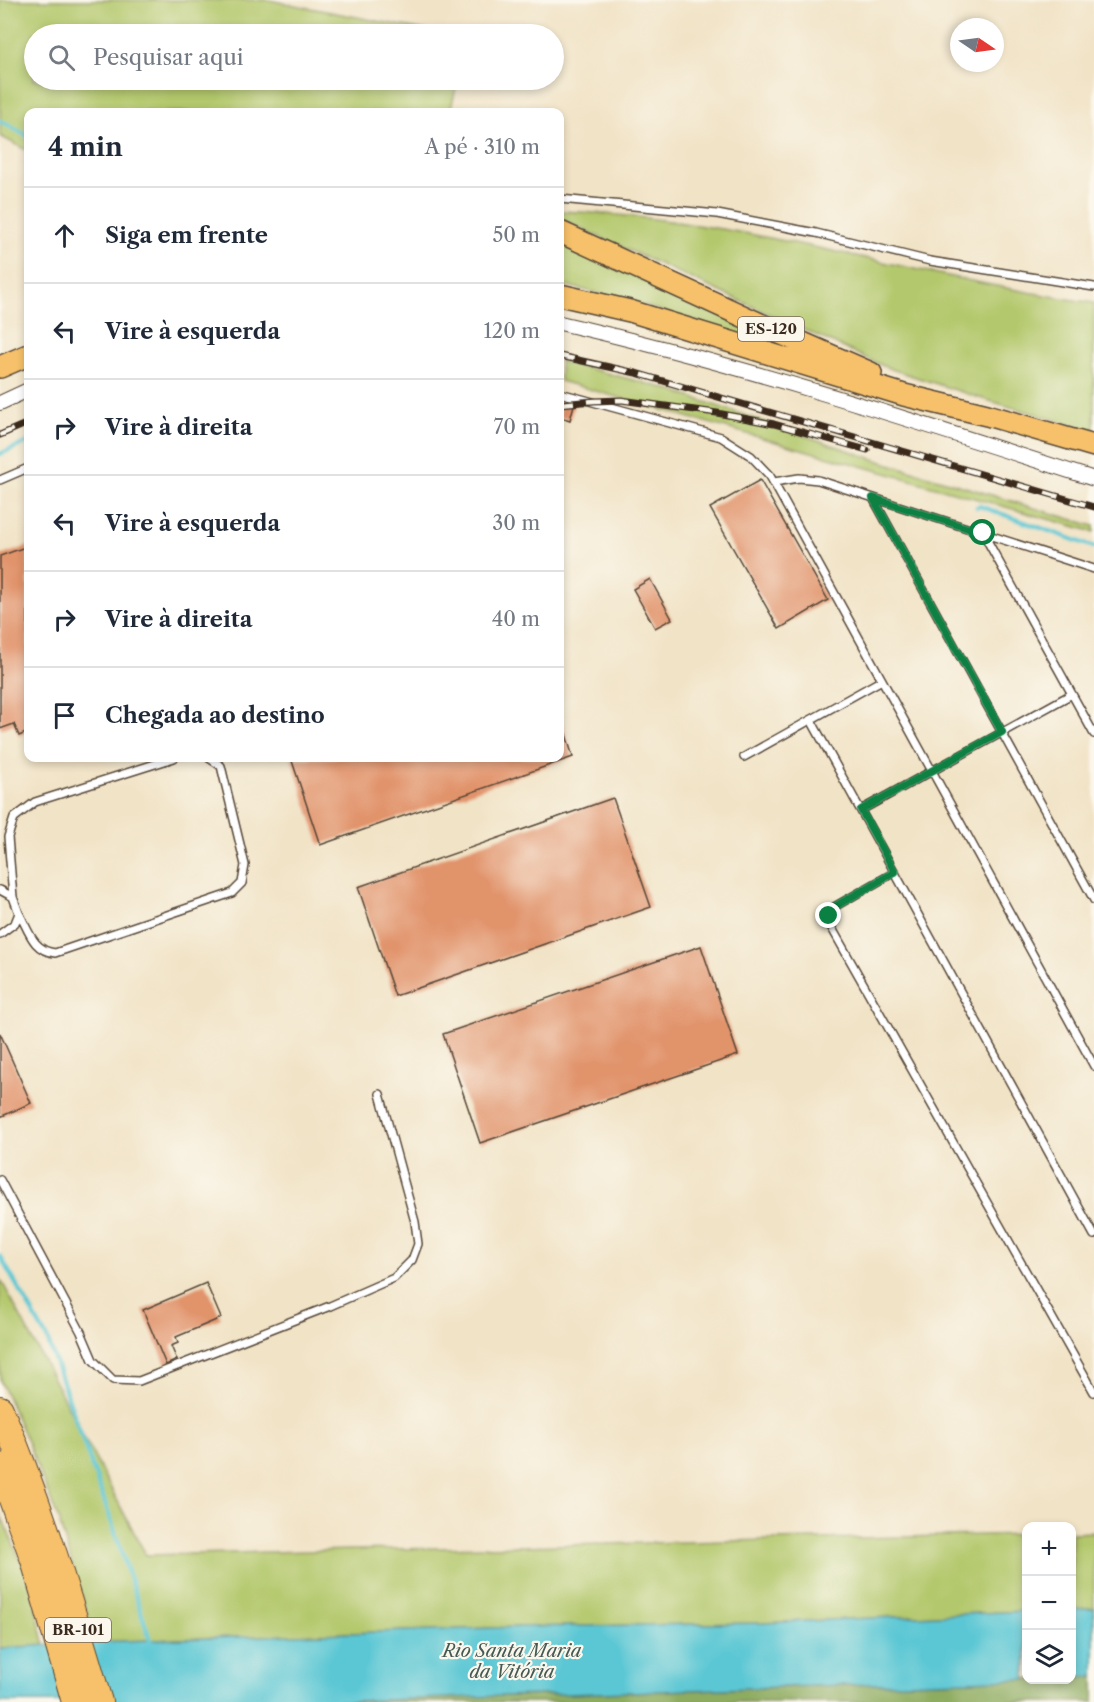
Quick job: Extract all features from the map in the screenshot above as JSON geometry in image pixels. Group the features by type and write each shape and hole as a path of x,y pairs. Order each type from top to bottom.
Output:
{"highway":[{"name":"BR-101","path":"0,1409 29,1478 75,1702"},
{"name":"BR-101","path":"0,1466 45,1559 99,1702"}],"main road":[{"name":"ES-120","path":"564,234 859,368 987,415 1094,446"},
{"name":"ES-120","path":"564,296 630,311 904,395 987,415"},
{"path":"0,367 24,357"}],"street":[{"path":"564,325 629,339 912,420 1094,479"},
{"path":"0,403 24,392"}],"lane":[{"path":"564,199 717,214 816,233 930,261 1094,287"},
{"path":"564,394 721,437 751,456 774,482 1094,1066"},
{"path":"0,480 24,470"},
{"path":"774,482 788,478 809,478 1094,568"},
{"path":"873,498 1094,900"},
{"path":"983,533 1094,734"},
{"path":"744,758 882,680"},
{"path":"861,810 1072,694"},
{"path":"811,720 1094,1235"},
{"path":"161,762 35,802 14,818 8,837 13,897 37,946 44,952 55,953 232,893 242,884 245,865 221,766 215,762"},
{"path":"895,872 834,907 829,916 829,923 1094,1392"},
{"path":"0,890 13,897"},
{"path":"0,934 15,923 19,913"},
{"path":"0,1180 81,1332 93,1360 113,1380 140,1381 394,1278 412,1260 418,1244 415,1222 380,1094"}],"green space":[{"path":"0,0 269,0 393,24 24,24 24,90 456,90 451,108 24,108 24,149 0,136"},
{"path":"564,211 628,216 761,236 960,279 1094,303 1094,431 983,399 888,368 564,221"},
{"path":"564,241 790,347 789,351 633,302 564,285"},
{"path":"564,362 664,388 883,462 1094,526 1094,532 564,382"},
{"path":"0,1278 146,1555 1022,1534 1022,1611 763,1623 520,1627 96,1642 58,1518 0,1380"},
{"path":"0,1513 29,1580 45,1646 0,1648"},
{"path":"1094,1532 1094,1608 1076,1609 1076,1533"},
{"path":"1094,1676 1094,1702 325,1702 1022,1679 1022,1684 1076,1684 1076,1677"}],"water":[{"path":"1094,1608 1094,1676 1076,1677 1076,1609"},
{"name":"Rio Santa Maria da Vitória","path":"1022,1611 1022,1679 325,1702 0,1702 0,1648 96,1642 520,1627 763,1623"}],"building":[{"path":"564,401 574,405 570,420 564,418"},
{"path":"760,480 828,600 779,629 710,508"},
{"path":"24,547 24,734 19,736 14,724 0,729 0,556"},
{"path":"650,579 672,619 655,628 633,589"},
{"path":"564,728 573,757 564,760"},
{"path":"292,762 559,762 320,845"},
{"path":"613,798 651,907 395,996 358,887"},
{"path":"701,946 738,1055 480,1143 443,1034"},
{"path":"0,1033 31,1103 0,1117"},
{"path":"206,1283 221,1318 176,1337 178,1343 171,1346 177,1360 166,1365 143,1310"}],"waterway":[{"path":"0,121 24,134"},
{"path":"0,454 24,444"},
{"path":"977,507 980,506 1094,547"},
{"path":"0,1256 47,1338 110,1517 152,1646"}],"railway":[{"path":"564,357 636,373 1094,507"},
{"path":"564,404 621,400 717,413 774,424 867,450"},
{"path":"0,435 24,425"}],"route":[{"path":"829,916 834,907 895,872 861,810 1002,732 873,498 983,533"}]}
